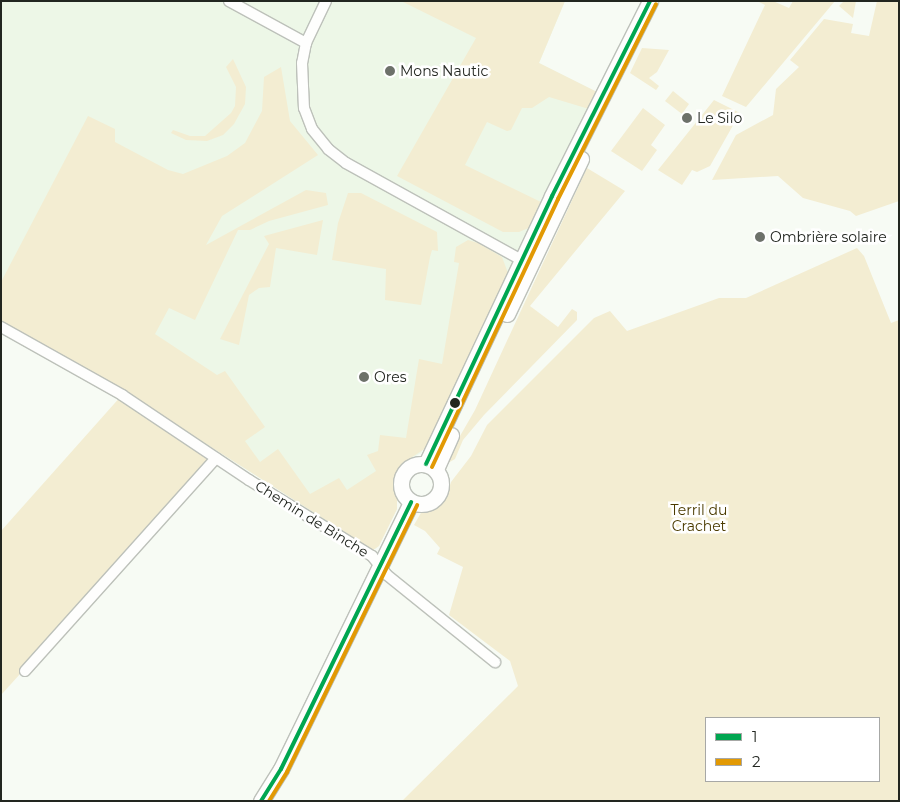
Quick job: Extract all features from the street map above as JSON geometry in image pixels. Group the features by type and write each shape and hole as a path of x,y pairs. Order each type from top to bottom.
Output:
{"main road":[{"path":"431,467 650,1"},
{"path":"431,467 442,484 437,498 424,504 411,502 404,495 401,479 408,468 431,467"},
{"path":"261,801 284,762 411,502"}],"street":[{"path":"228,1 306,42"},
{"path":"326,1 306,42 302,63 304,108 312,129 328,149 346,163 526,262"},
{"name":"Chemin de Binche","path":"1,327 122,395 216,458 372,556 380,566 495,662"},
{"path":"25,671 216,458"}],"shaded area":[{"path":"1,1 565,1 539,63 597,92 421,453 403,463 397,472 397,509 377,548 372,550 124,391 1,327"}],"green space":[{"path":"401,1 565,1 539,63 597,92 589,109 549,97 532,108 522,108 511,130 507,131 487,122 465,165 543,203 531,227 519,232 503,232 397,176 476,38"},
{"path":"757,1 773,1 789,8 793,1 835,1 746,107 722,96 765,5"},
{"path":"844,1 856,1 853,18 839,6"},
{"path":"877,1 899,1 899,201 856,216 850,211 803,198 778,176 712,180 736,135 773,115 776,89 799,67 790,60 824,19 853,24 851,33 869,36"},
{"path":"642,48 669,50 657,72 649,78 659,86 656,90 630,73"},
{"path":"233,59 246,87 245,104 234,124 223,135 207,141 186,140 171,133 173,130 190,136 205,136 231,113 235,106 236,87 226,67"},
{"path":"281,67 290,121 318,155 222,216 206,245 306,190 326,193 328,205 269,221 250,230 238,230 195,320 169,308 155,334 217,375 225,371 265,427 245,441 260,462 278,449 310,494 339,478 347,490 376,471 367,455 378,451 380,435 406,438 419,359 442,364 459,263 454,262 456,247 468,240 478,243 502,257 508,273 426,448 403,463 397,472 397,509 379,546 373,550 123,391 1,321 1,282 88,116 115,129 115,142 168,170 183,174 227,156 245,143 262,111 264,77"},
{"path":"673,91 689,104 682,114 665,101"},
{"path":"714,100 740,113 710,166 697,172 692,170 682,185 658,170"},
{"path":"643,108 665,125 651,145 657,150 642,171 611,151"},
{"path":"587,168 625,191 530,306 558,327 572,309 577,312 577,320 484,415 463,440 455,459 448,463 449,455 475,410"},
{"path":"348,193 361,193 437,232 438,251 432,250 421,305 385,300 386,269 332,260 338,223"},
{"path":"323,220 317,255 276,248 270,287 259,288 249,295 239,345 220,339 269,244 264,236"},
{"name":"Terril du Crachet","path":"857,248 864,256 891,323 899,320 899,801 402,801 518,686 510,661 449,615 463,567 437,554 440,548 425,531 414,525 422,511 438,505 446,497 451,482 471,456 487,425 594,318 610,311 627,331 719,298 746,298"},
{"path":"122,395 216,458 1,695 1,531"}],"transit line":[{"name":"1","path":"426,464 552,196 650,1"},
{"name":"2","path":"432,467 558,199 656,4"},
{"name":"1","path":"261,801 281,769 411,502"},
{"name":"2","path":"269,801 287,772 417,505"}],"place":[{"name":"Mons Nautic","path":"390,71"},
{"name":"Le Silo","path":"687,118"},
{"name":"Ombrière solaire","path":"760,237"},
{"name":"Ores","path":"364,377"}]}
